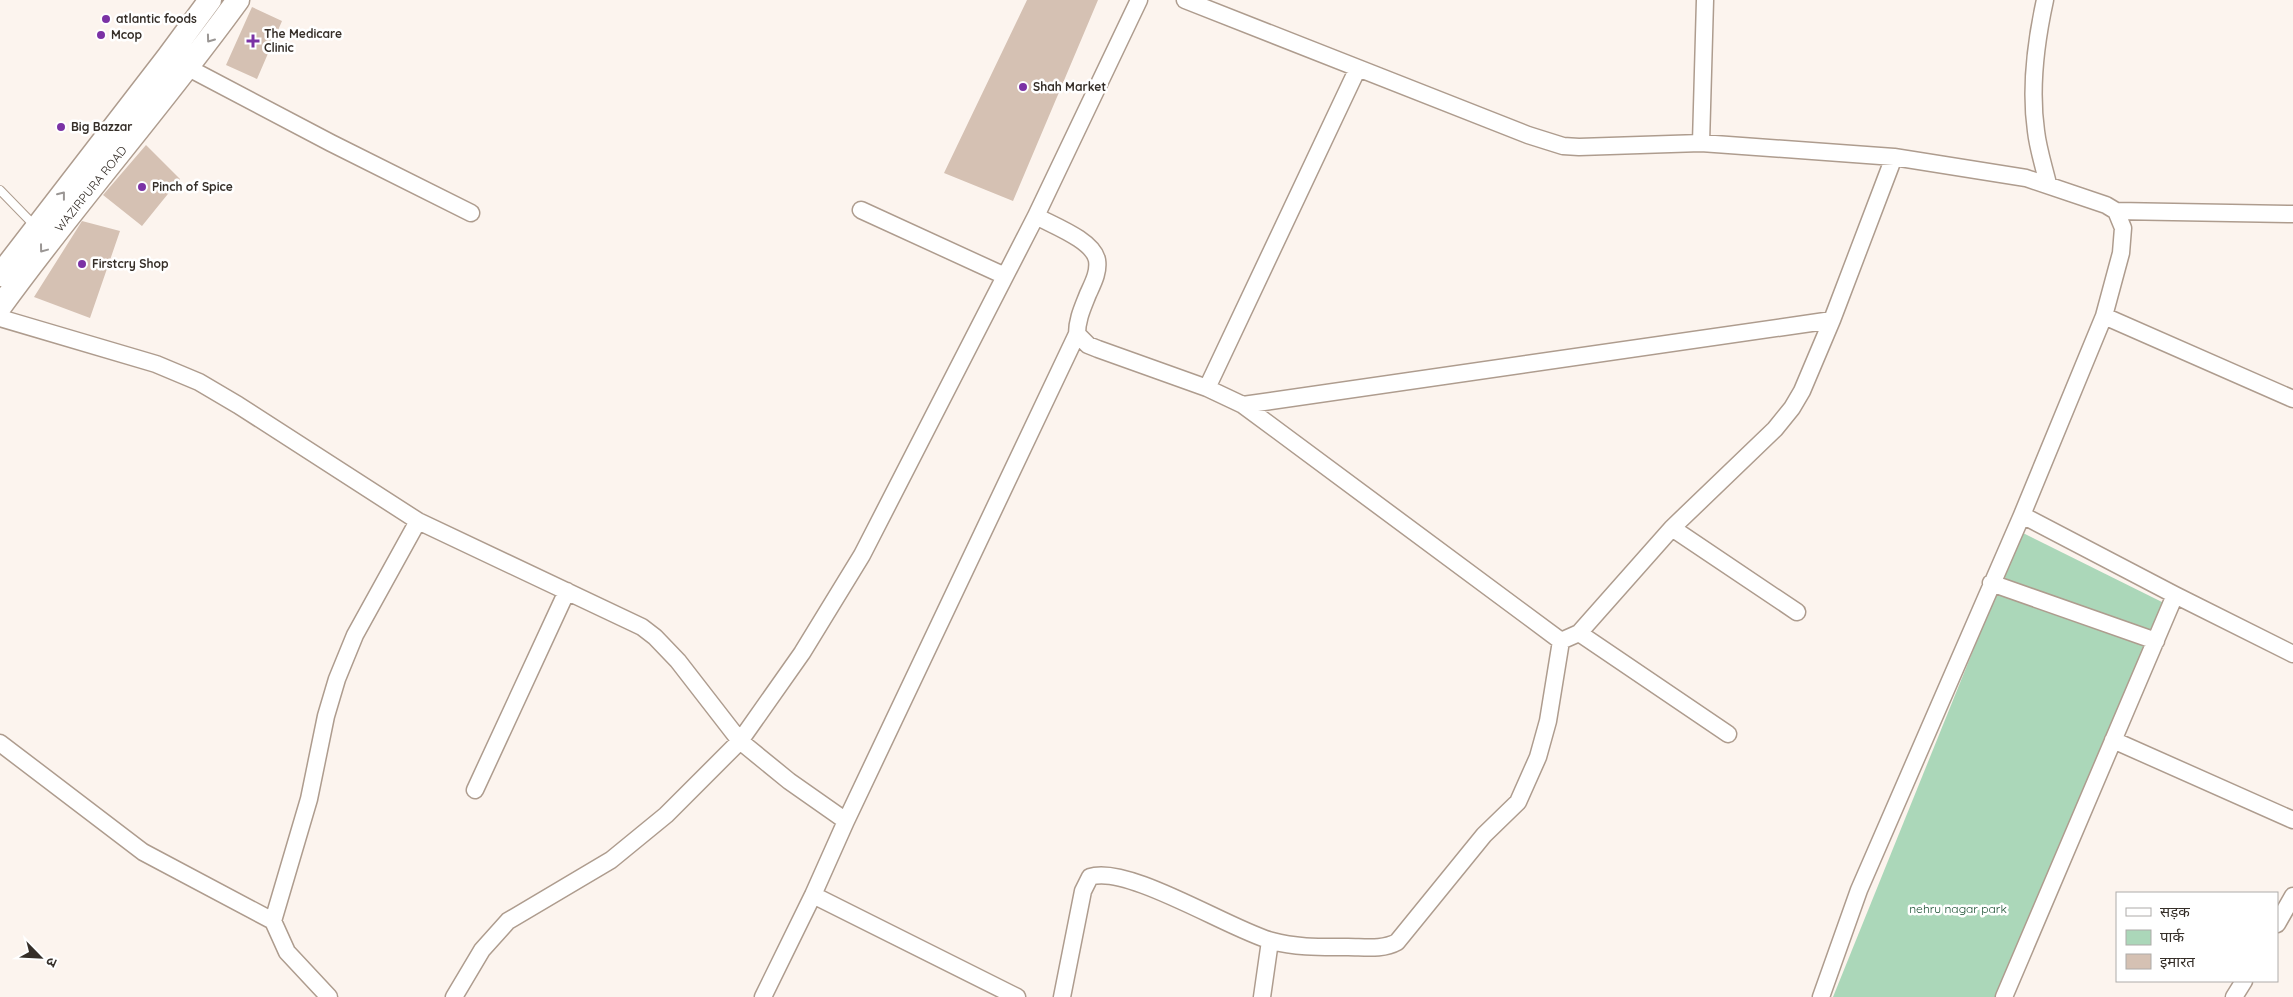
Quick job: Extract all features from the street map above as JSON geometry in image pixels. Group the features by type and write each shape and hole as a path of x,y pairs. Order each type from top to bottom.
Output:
{"main road":[{"name":"WAZIRPURA ROAD","path":"0,275 210,0"},
{"name":"WAZIRPURA ROAD","path":"0,307 44,246 189,68 238,0"}],"street":[{"path":"454,997 482,950 508,921 596,871 666,815 740,740 802,653 844,586 885,512 1036,216 1138,0"},
{"path":"1185,0 1357,70 1528,135 1563,146 1701,143 1894,157 1991,171 2048,184 2106,205 2116,212 2123,228 2121,253 2104,316 2022,515 1858,890 1821,997"},
{"path":"1701,143 1705,0"},
{"path":"2045,0 2034,85 2034,112 2036,132 2048,184"},
{"path":"168,57 331,143 471,213"},
{"path":"1207,388 1357,70"},
{"path":"1561,641 1579,632 1672,528 1785,418 1802,391 1832,320 1894,157"},
{"path":"861,210 1005,276"},
{"path":"2116,212 2293,214"},
{"path":"763,997 813,895 846,821 1077,334 1077,322 1096,275 1097,260 1094,253 1083,242 1036,216"},
{"path":"2104,316 2293,399"},
{"path":"0,318 156,364 199,382 238,404 418,521 642,627 678,660 740,740 789,781 846,821"},
{"path":"1243,405 1832,320"},
{"path":"1077,334 1088,345 1207,388 1243,405 1561,641"},
{"path":"2022,515 2293,654"},
{"path":"329,997 287,952 276,931 274,921 308,800 326,716 337,679 355,635 418,521"},
{"path":"1672,528 1797,612"},
{"path":"1991,583 2156,641"},
{"path":"475,790 567,592"},
{"path":"2004,997 2175,595"},
{"path":"1579,632 1728,734"},
{"path":"1062,997 1083,891 1090,877 1097,875 1108,876 1147,887 1270,941 1323,947 1385,947 1397,942 1484,835 1518,802 1538,757 1545,730 1561,641"},
{"path":"2113,740 2293,820"},
{"path":"0,743 143,852 274,921"},
{"path":"813,895 1017,997"},
{"path":"2278,922 2293,896"},
{"path":"1262,997 1270,941"},
{"path":"2234,997 2243,982"}],"lane":[{"path":"0,190 37,228"}],"green space":[{"name":"nehru nagar park","path":"2021,532 2168,605 2012,997 1833,997"}],"building":[{"name":"Shah Market","path":"1027,0 1098,0 1013,201 944,173"},
{"path":"252,7 282,21 257,79 226,65"},
{"name":"Pinch of Spice","path":"146,145 180,179 142,226 103,195"},
{"name":"Firstcry Shop","path":"82,221 120,231 90,318 34,297"}],"place":[{"name":"atlantic foods","path":"106,19"},
{"name":"Mcop","path":"101,35"},
{"name":"The Medicare Clinic","path":"253,41"},
{"name":"Shah Market","path":"1023,87"},
{"name":"Big Bazzar","path":"61,127"},
{"name":"Pinch of Spice","path":"142,187"},
{"name":"Firstcry Shop","path":"82,264"}]}
